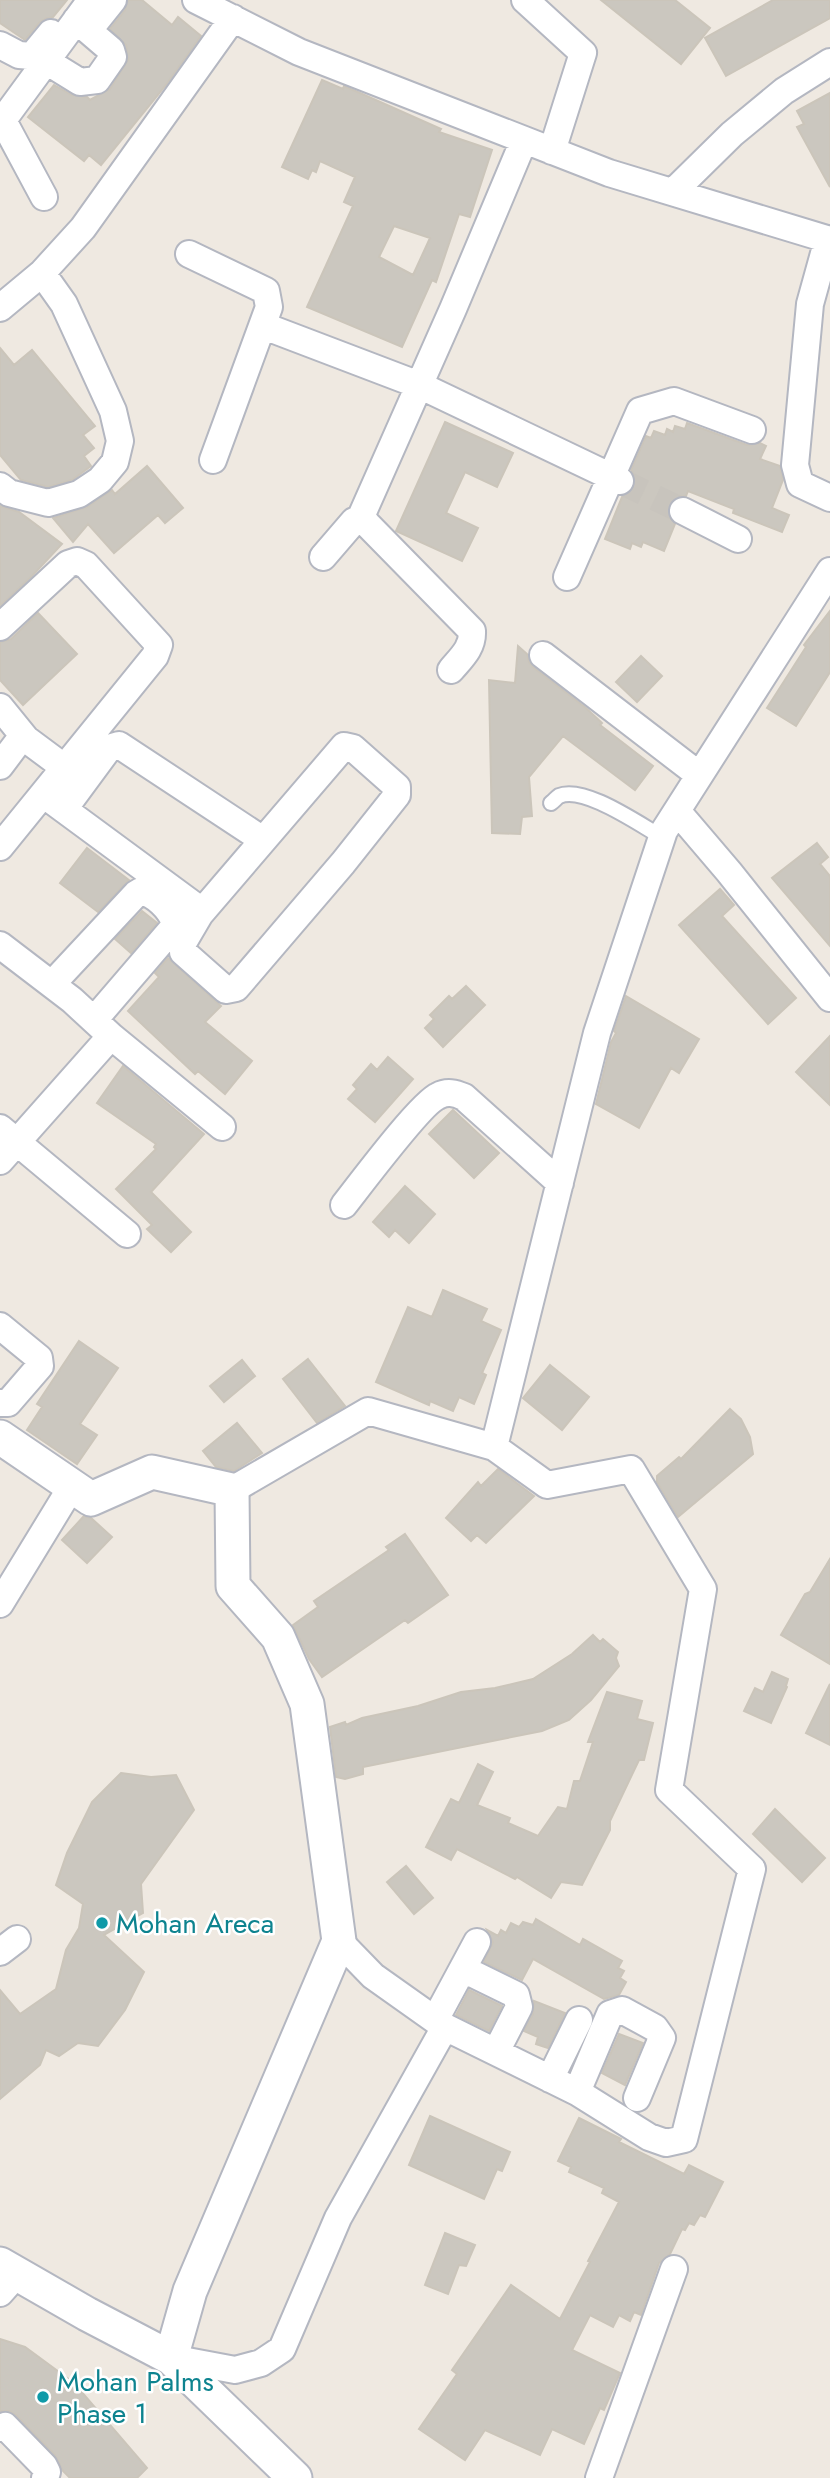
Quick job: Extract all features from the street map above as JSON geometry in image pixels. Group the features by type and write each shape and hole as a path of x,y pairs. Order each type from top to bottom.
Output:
{"street":[{"path":"44,197 1,117 51,47 83,13 113,0"},
{"path":"196,0 299,52 609,173 829,240 810,304 795,465 800,484 830,498"},
{"path":"525,0 583,53 552,151"},
{"path":"51,47 80,82 97,80 113,57 83,13"},
{"path":"0,308 42,273 83,228 233,18"},
{"path":"0,45 19,55 32,56 51,47"},
{"path":"673,192 732,134 784,91 830,62"},
{"path":"323,557 354,522 360,519 524,140"},
{"path":"189,254 266,291 269,307 213,460"},
{"path":"0,486 9,493 48,503 79,494 100,480 115,463 120,441 113,411 64,304 42,273"},
{"path":"264,326 419,385 616,478"},
{"path":"567,577 616,478 640,411 674,401 752,430"},
{"path":"682,511 738,538"},
{"path":"360,519 472,631 473,640 451,670"},
{"path":"0,627 68,564 77,561 86,565 159,645 155,656 65,768 54,802"},
{"path":"494,1447 597,1033 662,837 830,571"},
{"path":"542,655 699,775"},
{"path":"0,707 26,739 65,768"},
{"path":"0,766 18,742 26,739"},
{"path":"0,847 54,802 108,748 119,746 263,840"},
{"path":"344,746 352,748 397,787 397,795 366,834 236,988 226,990 183,952 183,943 200,914 344,746"},
{"path":"54,802 195,906 200,914"},
{"path":"677,811 830,998"},
{"path":"52,984 136,894 141,891 153,895 171,912 175,922 173,928 103,1028 5,1143 127,1234"},
{"path":"0,945 52,984 222,1127"},
{"path":"344,1205 421,1111 436,1096 453,1092 464,1097 560,1183"},
{"path":"0,1326 39,1358 40,1366 8,1403 0,1403"},
{"path":"0,1437 90,1499 152,1472 232,1490 368,1411 494,1447 547,1485 631,1469 704,1589 669,1790 751,1869 684,2139 666,2143 649,2137 579,2086"},
{"path":"0,1604 72,1486"},
{"path":"171,2358 190,2291 340,1941 307,1704 278,1637 233,1586 232,1490"},
{"path":"340,1941 373,1976 440,2023 550,2079 635,2102 662,2038 655,2028 622,2010 610,2014 579,2086"},
{"path":"171,2358 235,2370 261,2363 282,2349 338,2218 440,2023 477,1942"},
{"path":"463,1969 516,1996 519,2007 496,2052"},
{"path":"550,2079 579,2020"},
{"path":"599,2478 674,2269"},
{"path":"6,2277 87,2314 171,2358 295,2478"},
{"path":"0,2428 5,2426 44,2466 47,2472 45,2478"}],"lane":[{"path":"551,803 561,795 576,795 597,801 662,837"}],"building":[{"path":"0,0 67,0 53,17 39,23 25,40 0,23"},
{"path":"128,0 142,0 172,25 178,17 201,36 166,85 101,165 89,155 84,161 28,117 54,85 72,95 90,100 110,89 128,60 126,45 110,29 125,10"},
{"path":"601,0 675,0 710,28 681,64"},
{"path":"773,0 830,0 830,18 726,76 705,38"},
{"path":"322,80 343,89 344,86 441,129 439,132 492,150 470,217 459,214 436,282 432,280 402,347 307,307 353,206 344,202 355,177 320,161 316,172 312,170 308,179 282,167","holes":["394,226 430,238 413,275 379,257"]},
{"path":"830,93 830,187 797,127 804,124 797,111"},
{"path":"0,348 14,365 32,350 95,426 83,435 94,448 84,456 91,466 72,480 48,487 21,480 0,455"},
{"path":"445,422 513,453 497,487 465,472 446,513 478,528 462,561 396,531"},
{"path":"687,423 747,445 760,443 766,446 760,459 780,466 783,480 772,508 789,515 782,532 733,513 734,509 688,491 686,496 675,497 669,505 667,513 675,524 664,551 643,542 641,547 632,543 630,549 605,539 622,497 629,494 634,487 636,479 631,470 646,436 651,438 654,431 665,435 667,429 673,432 675,426 685,429"},
{"path":"147,466 183,508 165,523 158,515 114,553 88,524 73,542 53,518 87,507 112,490 115,494"},
{"path":"0,506 19,512 62,544 0,606"},
{"path":"830,611 830,672 796,726 767,708 806,647 804,645"},
{"path":"38,613 77,654 23,705 0,680 0,642 11,639"},
{"path":"518,646 527,654 533,667 586,708 602,723 600,725 653,766 635,790 563,736 529,777 532,816 522,817 520,834 492,833 489,680 515,683"},
{"path":"641,656 662,676 637,702 616,682"},
{"path":"817,843 828,857 820,864 830,876 830,946 772,878"},
{"path":"87,848 129,880 98,912 60,883"},
{"path":"720,889 734,905 722,916 796,998 768,1024 679,925"},
{"path":"142,911 157,923 131,953 115,939"},
{"path":"168,958 221,1006 205,1022 252,1061 225,1094 198,1071 195,1074 128,1011 159,977 155,973"},
{"path":"466,986 485,1005 443,1047 425,1028 434,1019 430,1015 449,996 452,999"},
{"path":"626,996 699,1039 679,1073 671,1068 639,1128 596,1104 611,1042 616,1033 614,1031"},
{"path":"830,1036 830,1105 796,1072"},
{"path":"388,1057 413,1079 375,1122 348,1099 357,1089 353,1085 371,1064 377,1070"},
{"path":"123,1066 204,1134 151,1192 191,1232 171,1252 147,1229 152,1225 116,1189 156,1149 156,1144 97,1103"},
{"path":"453,1110 499,1153 474,1178 429,1134"},
{"path":"405,1186 435,1214 409,1243 395,1230 389,1237 373,1222"},
{"path":"443,1290 487,1309 481,1321 501,1330 482,1373 486,1375 474,1404 459,1397 453,1411 430,1401 429,1405 376,1382 408,1307 432,1317"},
{"path":"79,1341 118,1368 80,1424 97,1435 77,1464 27,1430 42,1407 37,1404"},
{"path":"308,1359 345,1406 317,1423 283,1379"},
{"path":"242,1360 255,1376 224,1402 210,1386"},
{"path":"550,1365 589,1397 562,1430 523,1398"},
{"path":"730,1409 741,1419 750,1437 753,1454 678,1517 657,1482 657,1476 679,1457 681,1459"},
{"path":"237,1423 262,1453 234,1471 216,1467 203,1451"},
{"path":"498,1469 534,1496 486,1543 477,1535 471,1541 446,1518 478,1482 481,1486"},
{"path":"84,1516 91,1518 112,1537 87,1563 62,1540"},
{"path":"405,1534 448,1595 408,1623 405,1620 322,1677 309,1659 293,1625 318,1607 314,1601 389,1550 386,1547"},
{"path":"830,1559 830,1664 781,1635"},
{"path":"593,1635 600,1642 603,1639 618,1652 616,1658 619,1666 591,1700 569,1720 542,1731 363,1767 363,1774 345,1779 336,1777 330,1727 418,1706 461,1692 495,1688 533,1679 572,1654"},
{"path":"772,1672 788,1679 771,1723 744,1711 755,1688 763,1692"},
{"path":"830,1684 830,1745 806,1733"},
{"path":"607,1692 642,1701 637,1719 653,1723 644,1760 639,1760 610,1821 610,1830 582,1885 561,1882 551,1898 517,1877 515,1879 457,1849 451,1860 426,1847 451,1799 459,1803 478,1764 493,1772 477,1805 510,1818 508,1823 538,1836 558,1807 567,1809 574,1781 580,1781 593,1742 588,1742"},
{"name":"Mohan Areca","path":"121,1773 151,1777 176,1775 194,1810 141,1884 143,1913 104,1935 144,1972 125,2010 98,2046 78,2043 59,2056 46,2050 40,2065 0,2099 0,1990 20,2014 56,1989 66,1950 79,1928 83,1904 56,1885 67,1853 92,1802"},
{"path":"775,1809 825,1858 802,1882 753,1834"},
{"path":"406,1866 433,1898 414,1914 387,1882"},
{"path":"536,1919 580,1945 583,1939 622,1961 618,1968 624,1971 620,1978 626,1982 619,1995 604,1999 533,1959 522,1980 484,1962 493,1942 487,1930 498,1936 501,1930 506,1933 511,1923 519,1927 523,1922 533,1925"},
{"path":"469,1990 502,2006 489,2031 456,2015"},
{"path":"534,2001 565,2013 548,2048 536,2044 538,2037 524,2031 533,2014"},
{"path":"619,2034 643,2043 625,2085 602,2073"},
{"path":"430,2116 510,2152 502,2171 497,2169 484,2199 409,2165"},
{"path":"579,2118 621,2139 619,2142 684,2174 689,2165 723,2182 705,2217 700,2215 694,2225 689,2223 685,2230 682,2229 670,2254 659,2263 641,2315 634,2312 630,2321 619,2315 613,2327 590,2315 572,2350 620,2373 604,2410 600,2408 584,2444 552,2429 540,2455 485,2430 465,2460 419,2429 457,2374 452,2370 511,2285 560,2319 619,2202 602,2193 604,2188 569,2172 571,2167 558,2161"},
{"path":"445,2233 475,2245 466,2266 459,2265 448,2294 425,2285"},
{"name":"Mohan Palms Phase 1","path":"0,2339 25,2347 74,2383 147,2468 137,2478 70,2478 55,2455 16,2415 9,2411 0,2411"}],"tunnel":[{"path":"620,481 683,511"}],"place":[{"name":"Mohan Areca","path":"102,1923"},
{"name":"Mohan Palms Phase 1","path":"43,2397"}]}
